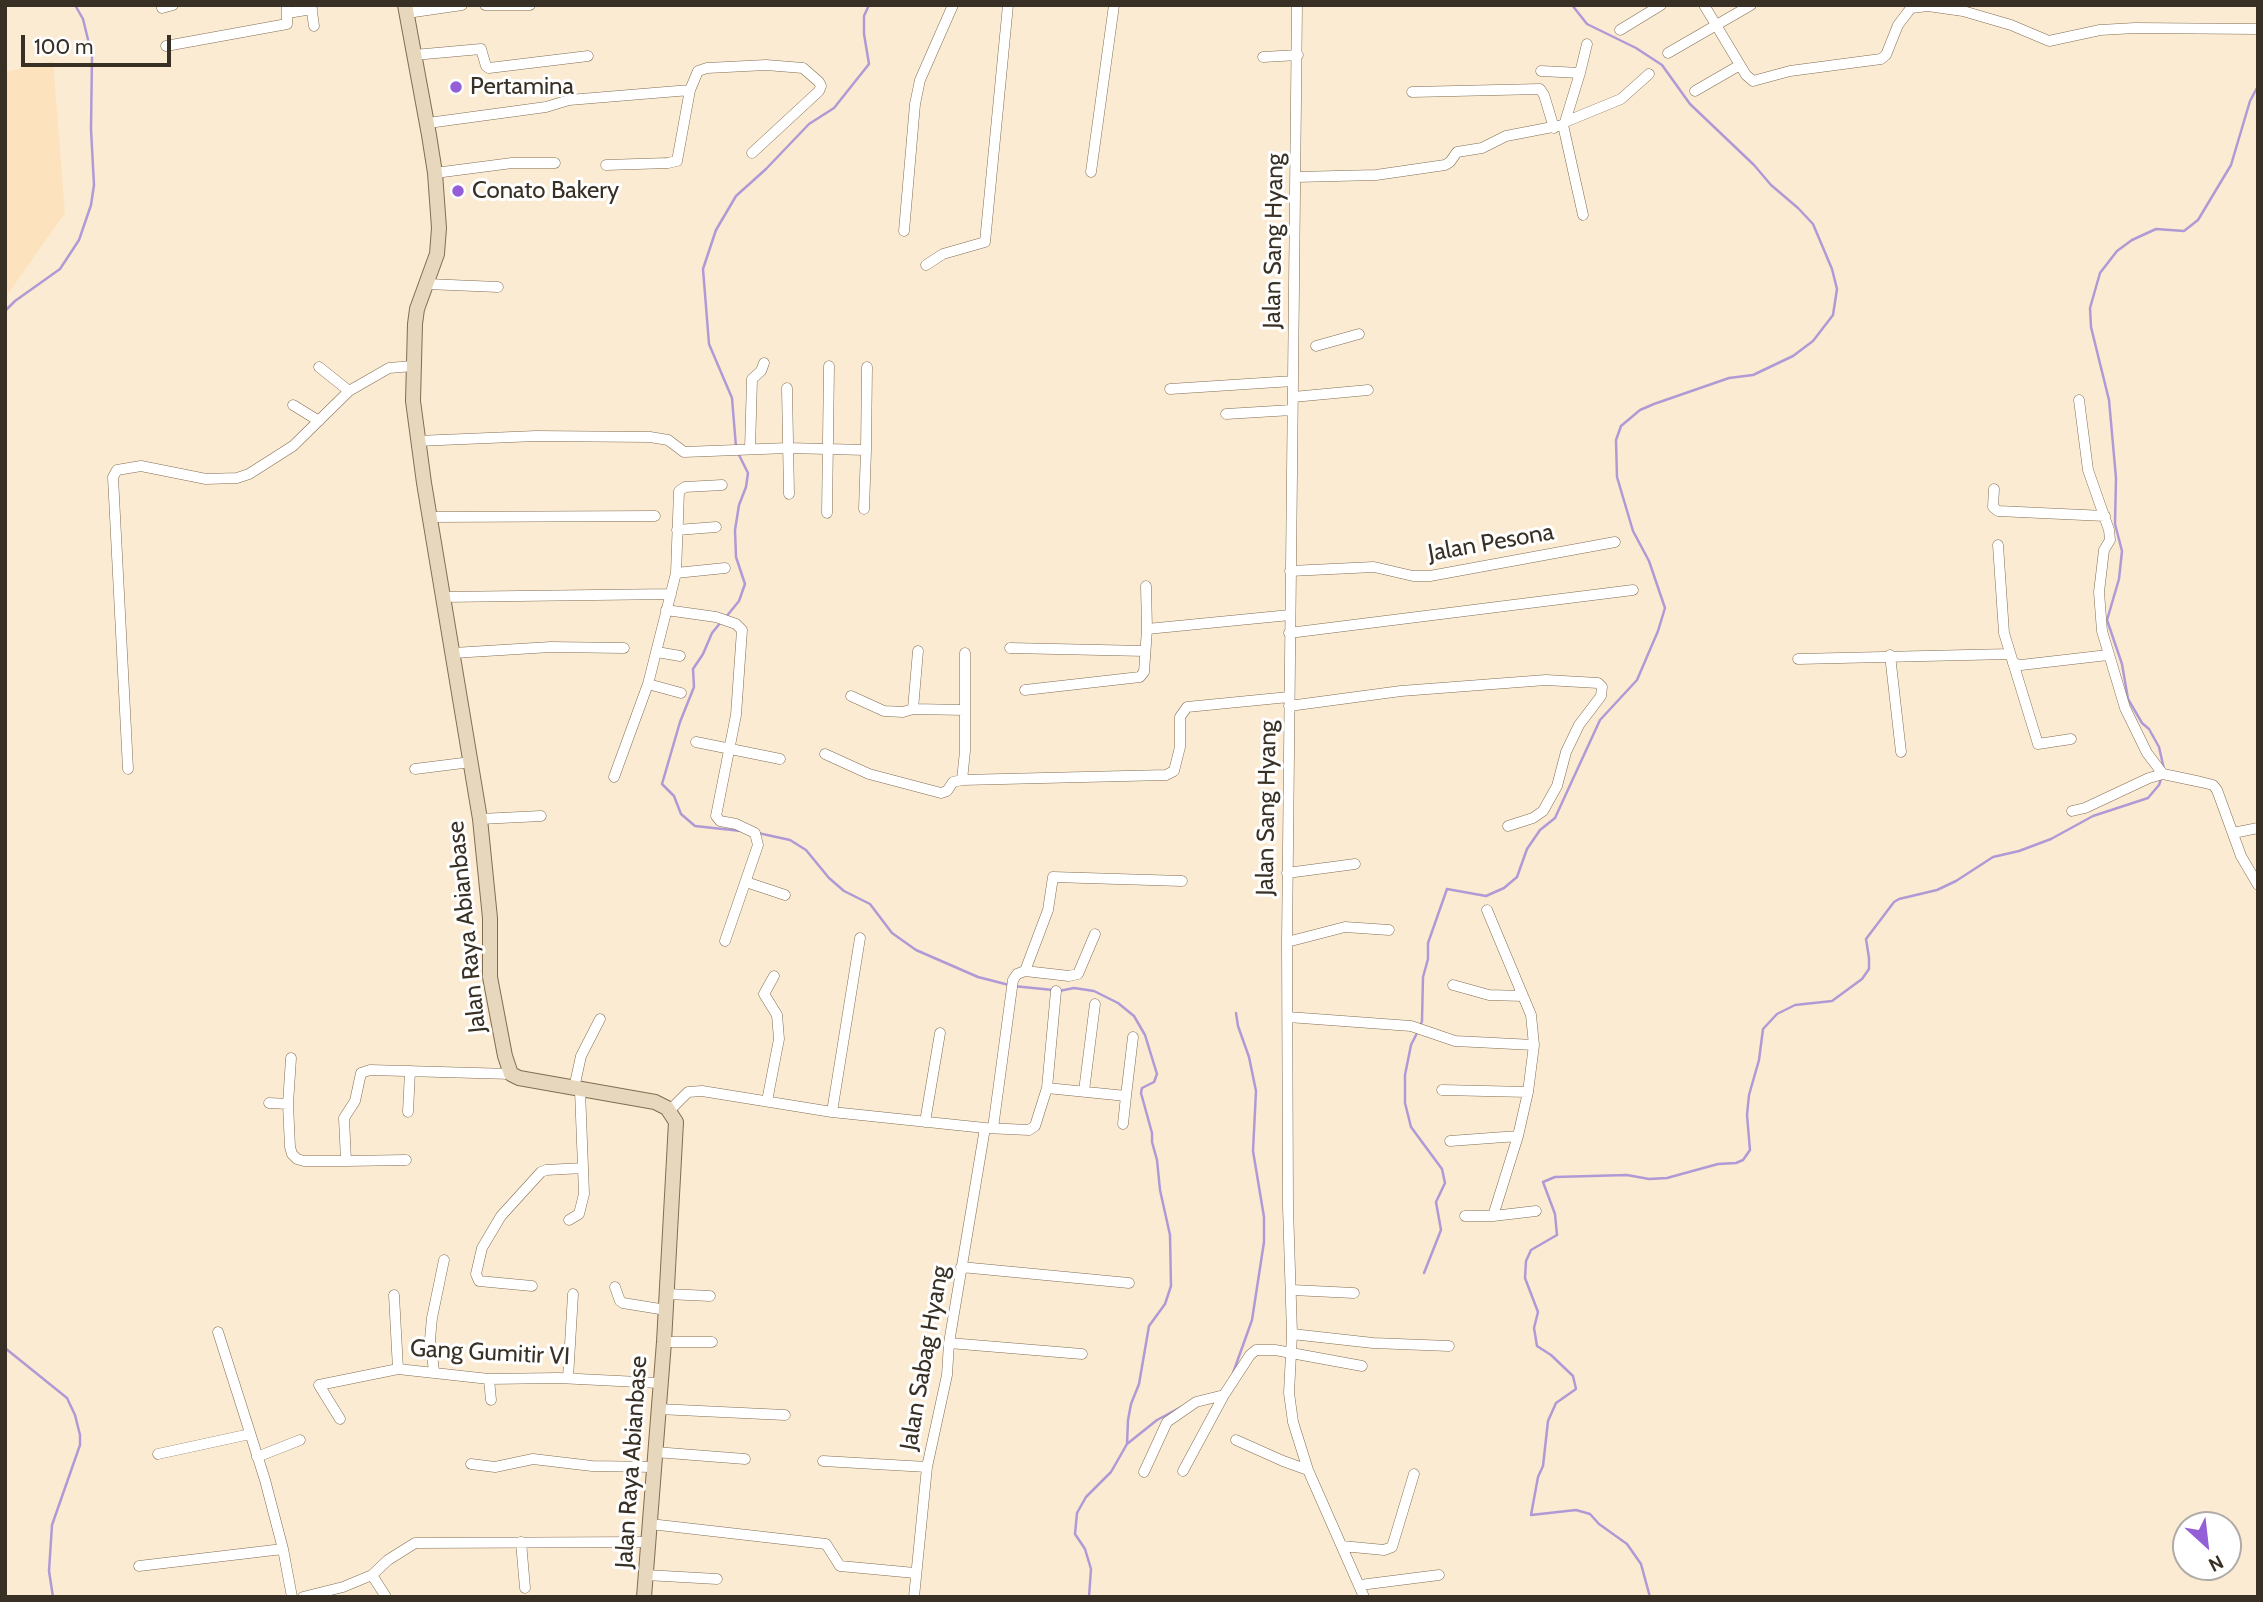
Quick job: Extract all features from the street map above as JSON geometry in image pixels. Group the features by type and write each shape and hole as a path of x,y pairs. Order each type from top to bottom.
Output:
{"main road":[{"name":"Jalan Raya Abianbase","path":"406,9 428,123 438,213 438,254 417,309 413,401 417,441 480,819 490,918 490,977 500,1037 512,1074"},
{"path":"512,1074 519,1078 655,1102 670,1110"},
{"name":"Jalan Raya Abianbase","path":"643,1597 664,1342 676,1132 676,1122 670,1110"}],"street":[{"path":"162,8 173,5"},
{"path":"406,9 462,5"},
{"path":"485,5 530,5"},
{"path":"904,231 915,103 920,80 953,5"},
{"path":"926,265 943,254 985,242 1008,5"},
{"path":"1091,172 1114,5"},
{"name":"Jalan Sang Hyang","path":"1297,5 1287,873 1288,1207 1293,1334 1289,1393 1292,1415 1308,1469 1364,1597"},
{"path":"1619,30 1661,5"},
{"path":"1704,5 1749,79 1758,81 1790,71 1875,61 1886,55 1898,25 1911,8 1928,6 1963,11 2011,25 2049,41 2112,29 2258,29"},
{"path":"1668,53 1751,5"},
{"path":"166,46 287,24 287,9 311,7 314,26"},
{"path":"1561,125 1580,73 1587,44"},
{"path":"414,55 481,49 489,68 588,56"},
{"path":"1263,57 1298,55"},
{"path":"606,165 677,161 690,90 698,71 707,68 765,65 803,68 814,75 821,86 816,97 752,153"},
{"path":"1695,91 1740,65"},
{"path":"1541,71 1580,73"},
{"path":"1296,177 1376,175 1445,165 1457,152 1482,148 1506,136 1561,125 1621,99 1649,74"},
{"path":"1412,92 1540,89 1561,125 1583,215"},
{"path":"428,123 546,107 569,100 690,90"},
{"path":"435,173 512,163 555,163"},
{"path":"428,284 498,287"},
{"path":"1316,346 1359,334"},
{"path":"748,449 752,379 761,371 764,363"},
{"path":"128,769 113,477 120,468 131,466 169,470 206,479 237,478 258,470 293,446 349,391 389,368 413,366"},
{"path":"827,513 828,366"},
{"path":"319,367 349,391"},
{"path":"864,509 867,367"},
{"path":"1170,388 1293,381"},
{"path":"787,388 789,494"},
{"path":"1293,397 1368,390"},
{"path":"2079,400 2088,470 2105,516 2110,540 2104,550 2100,617 2108,655 2124,708 2147,753 2162,774"},
{"path":"293,405 318,421"},
{"path":"1226,414 1292,410"},
{"path":"417,441 536,436 650,437 668,440 684,452 788,448 866,450"},
{"path":"614,777 648,684 676,573 679,491 682,488 722,485"},
{"path":"1994,489 1993,507 1998,511 2105,516"},
{"path":"430,517 655,516"},
{"path":"677,530 716,527"},
{"name":"Jalan Pesona","path":"1290,570 1374,567 1413,576 1430,576 1615,542"},
{"path":"1998,545 2004,633 2038,744 2071,739"},
{"path":"676,573 725,568"},
{"path":"1026,690 1140,677 1144,673 1147,629 1146,586"},
{"path":"1289,633 1633,590"},
{"path":"443,597 671,594"},
{"path":"666,610 716,617 740,627 742,639 738,656 736,715 727,749 716,816 720,821 736,824 755,833 758,845 725,941"},
{"path":"1147,629 1290,615"},
{"path":"453,653 551,647 624,648"},
{"path":"1010,648 1145,651"},
{"path":"913,709 918,651"},
{"path":"657,652 680,656"},
{"path":"962,780 965,751 965,653"},
{"path":"1798,659 1890,655 2011,658 2021,665 2108,655"},
{"path":"1890,655 1901,752"},
{"path":"825,754 869,774 941,793 947,791 953,782 962,780 1166,775 1174,771 1180,747 1180,717 1187,707 1519,682 1570,680 1598,683 1602,687 1601,696 1579,724 1566,752 1557,786 1543,811 1534,818 1508,826"},
{"path":"648,684 681,693"},
{"path":"851,696 884,711 965,710"},
{"path":"696,742 780,759"},
{"path":"415,769 471,762"},
{"path":"2072,811 2085,808 2162,774 2213,785 2220,795 2241,856 2258,886"},
{"path":"480,819 541,816"},
{"path":"2233,833 2258,828"},
{"path":"1287,873 1355,864"},
{"name":"Jalan Sabag Hyang","path":"914,1597 927,1467 947,1375 949,1343 961,1267 989,1128 1013,980 1017,974 1025,971 1048,910 1053,877 1182,881"},
{"path":"746,882 785,895"},
{"path":"1486,910 1533,1025 1534,1045 1518,1136 1493,1216"},
{"path":"1287,942 1345,928 1389,930"},
{"path":"1025,971 1069,976 1078,974 1095,934"},
{"path":"832,1112 860,938"},
{"path":"767,1101 779,1039 777,1015 764,994 774,976"},
{"path":"1453,985 1489,995 1522,996"},
{"path":"670,1110 691,1091 832,1112 989,1128 1033,1128 1047,1088 1056,991"},
{"path":"1084,1091 1095,1004"},
{"path":"1289,1017 1411,1026 1455,1041 1534,1045"},
{"path":"569,1220 579,1214 582,1206 583,1168 577,1089 580,1056 600,1019"},
{"path":"925,1122 940,1033"},
{"path":"1123,1124 1133,1037"},
{"path":"291,1058 288,1104 290,1147 297,1159 406,1160"},
{"path":"346,1161 344,1118 355,1101 360,1073 370,1070 512,1074"},
{"path":"408,1112 410,1071"},
{"path":"1047,1088 1126,1096"},
{"path":"1442,1090 1528,1091"},
{"path":"269,1103 288,1104"},
{"path":"1450,1141 1518,1136"},
{"path":"532,1286 479,1281 476,1274 482,1248 501,1216 541,1172 583,1168"},
{"path":"1465,1216 1536,1211"},
{"path":"434,1371 430,1339 444,1260"},
{"path":"961,1267 1129,1283"},
{"path":"615,1287 623,1303 666,1310"},
{"path":"1292,1290 1354,1293"},
{"path":"568,1378 573,1294"},
{"path":"667,1294 710,1296"},
{"path":"394,1295 398,1369"},
{"path":"218,1332 284,1549 292,1597"},
{"path":"1293,1334 1373,1343 1449,1346"},
{"path":"664,1342 712,1342"},
{"path":"949,1343 1082,1354"},
{"path":"1183,1471 1224,1395 1256,1350 1275,1350 1362,1366"},
{"name":"Gang Gumitir VI","path":"340,1419 319,1385 398,1369 489,1379 568,1378 659,1383"},
{"path":"489,1379 491,1400"},
{"path":"1144,1472 1167,1422 1196,1402 1224,1395"},
{"path":"658,1409 785,1415"},
{"path":"158,1454 250,1434"},
{"path":"257,1457 300,1440"},
{"path":"1236,1440 1308,1469"},
{"path":"471,1464 495,1466 533,1459 592,1466 654,1460 745,1459"},
{"path":"823,1461 927,1467"},
{"path":"1342,1546 1384,1550 1392,1547 1414,1474"},
{"path":"650,1524 826,1544 840,1566 915,1573"},
{"path":"521,1542 526,1588"},
{"path":"303,1597 344,1587 372,1575 388,1560 415,1543 649,1542"},
{"path":"139,1566 284,1549"},
{"path":"372,1575 386,1597"},
{"path":"646,1575 717,1579"},
{"path":"1360,1585 1439,1575"}],"shaded area":[{"path":"53,61 65,213 5,298 5,72"}],"waterway":[{"path":"5,311 60,269 79,240 91,205 94,185 91,129 92,56 83,19 75,5"},
{"path":"736,447 732,398 709,344 703,269 716,230 736,196 809,124 834,108 869,64 864,34 864,16 869,5"},
{"path":"1420,1027 1428,943 1447,889 1486,896 1504,888 1517,877 1527,849 1540,830 1555,818 1600,720 1637,680 1658,631 1665,608 1649,561 1633,531 1617,477 1616,440 1621,426 1640,410 1654,404 1729,378 1753,375 1793,356 1813,341 1833,315 1837,289 1832,269 1813,224 1690,104 1662,65 1636,48 1587,24 1572,5"},
{"path":"2164,769 2159,747 2128,699 2122,664 2107,620 2119,579 2122,551 2115,524 2116,478 2109,400 2091,327 2090,308 2100,273 2117,251 2132,240 2156,229 2184,231 2198,220 2231,165 2250,101 2258,86"},
{"path":"726,617 739,601 745,584 736,557 735,530 748,473 738,453"},
{"path":"721,622 712,633 693,669 694,687 680,722 662,784 674,796 681,814 695,826 741,831"},
{"path":"1650,1597 1641,1564 1627,1544 1590,1514 1576,1510 1531,1515 1538,1477 1543,1466 1548,1421 1556,1403 1576,1389 1573,1376 1537,1346 1534,1328 1538,1312 1525,1278 1526,1261 1531,1250 1557,1235 1555,1214 1543,1182 1555,1177 1627,1175 1649,1179 1667,1178 1743,1160 1750,1150 1747,1115 1749,1095 1759,1060 1763,1029 1777,1014 1795,1005 1832,1001 1862,979 1869,969 1866,939 1894,902 1937,890 1993,857 2051,839 2093,816 2148,798 2161,779"},
{"path":"758,833 790,840 806,850 829,878 844,891 870,904 892,933 916,950 978,977 1013,986 1053,990"},
{"path":"1059,991 1074,988 1094,991 1118,1003 1134,1016 1145,1035 1157,1074 1154,1082 1142,1088 1141,1093 1152,1133 1170,1235 1171,1286 1165,1304 1149,1326 1139,1384 1128,1420 1127,1444"},
{"path":"1233,1373 1252,1320 1264,1242 1264,1217 1253,1151 1256,1091 1236,1013"},
{"path":"1417,1033 1411,1045 1405,1075 1405,1103 1411,1127 1442,1169 1445,1183 1436,1202 1441,1230 1424,1273"},
{"path":"5,1348 67,1398 80,1435 80,1445 52,1525 49,1571 53,1597"},
{"path":"1089,1597 1091,1569 1085,1549 1075,1534 1077,1513 1086,1497 1111,1472 1127,1444 1157,1420 1183,1406"}],"place":[{"name":"Pertamina","path":"456,87"},
{"name":"Conato Bakery","path":"458,191"}]}
